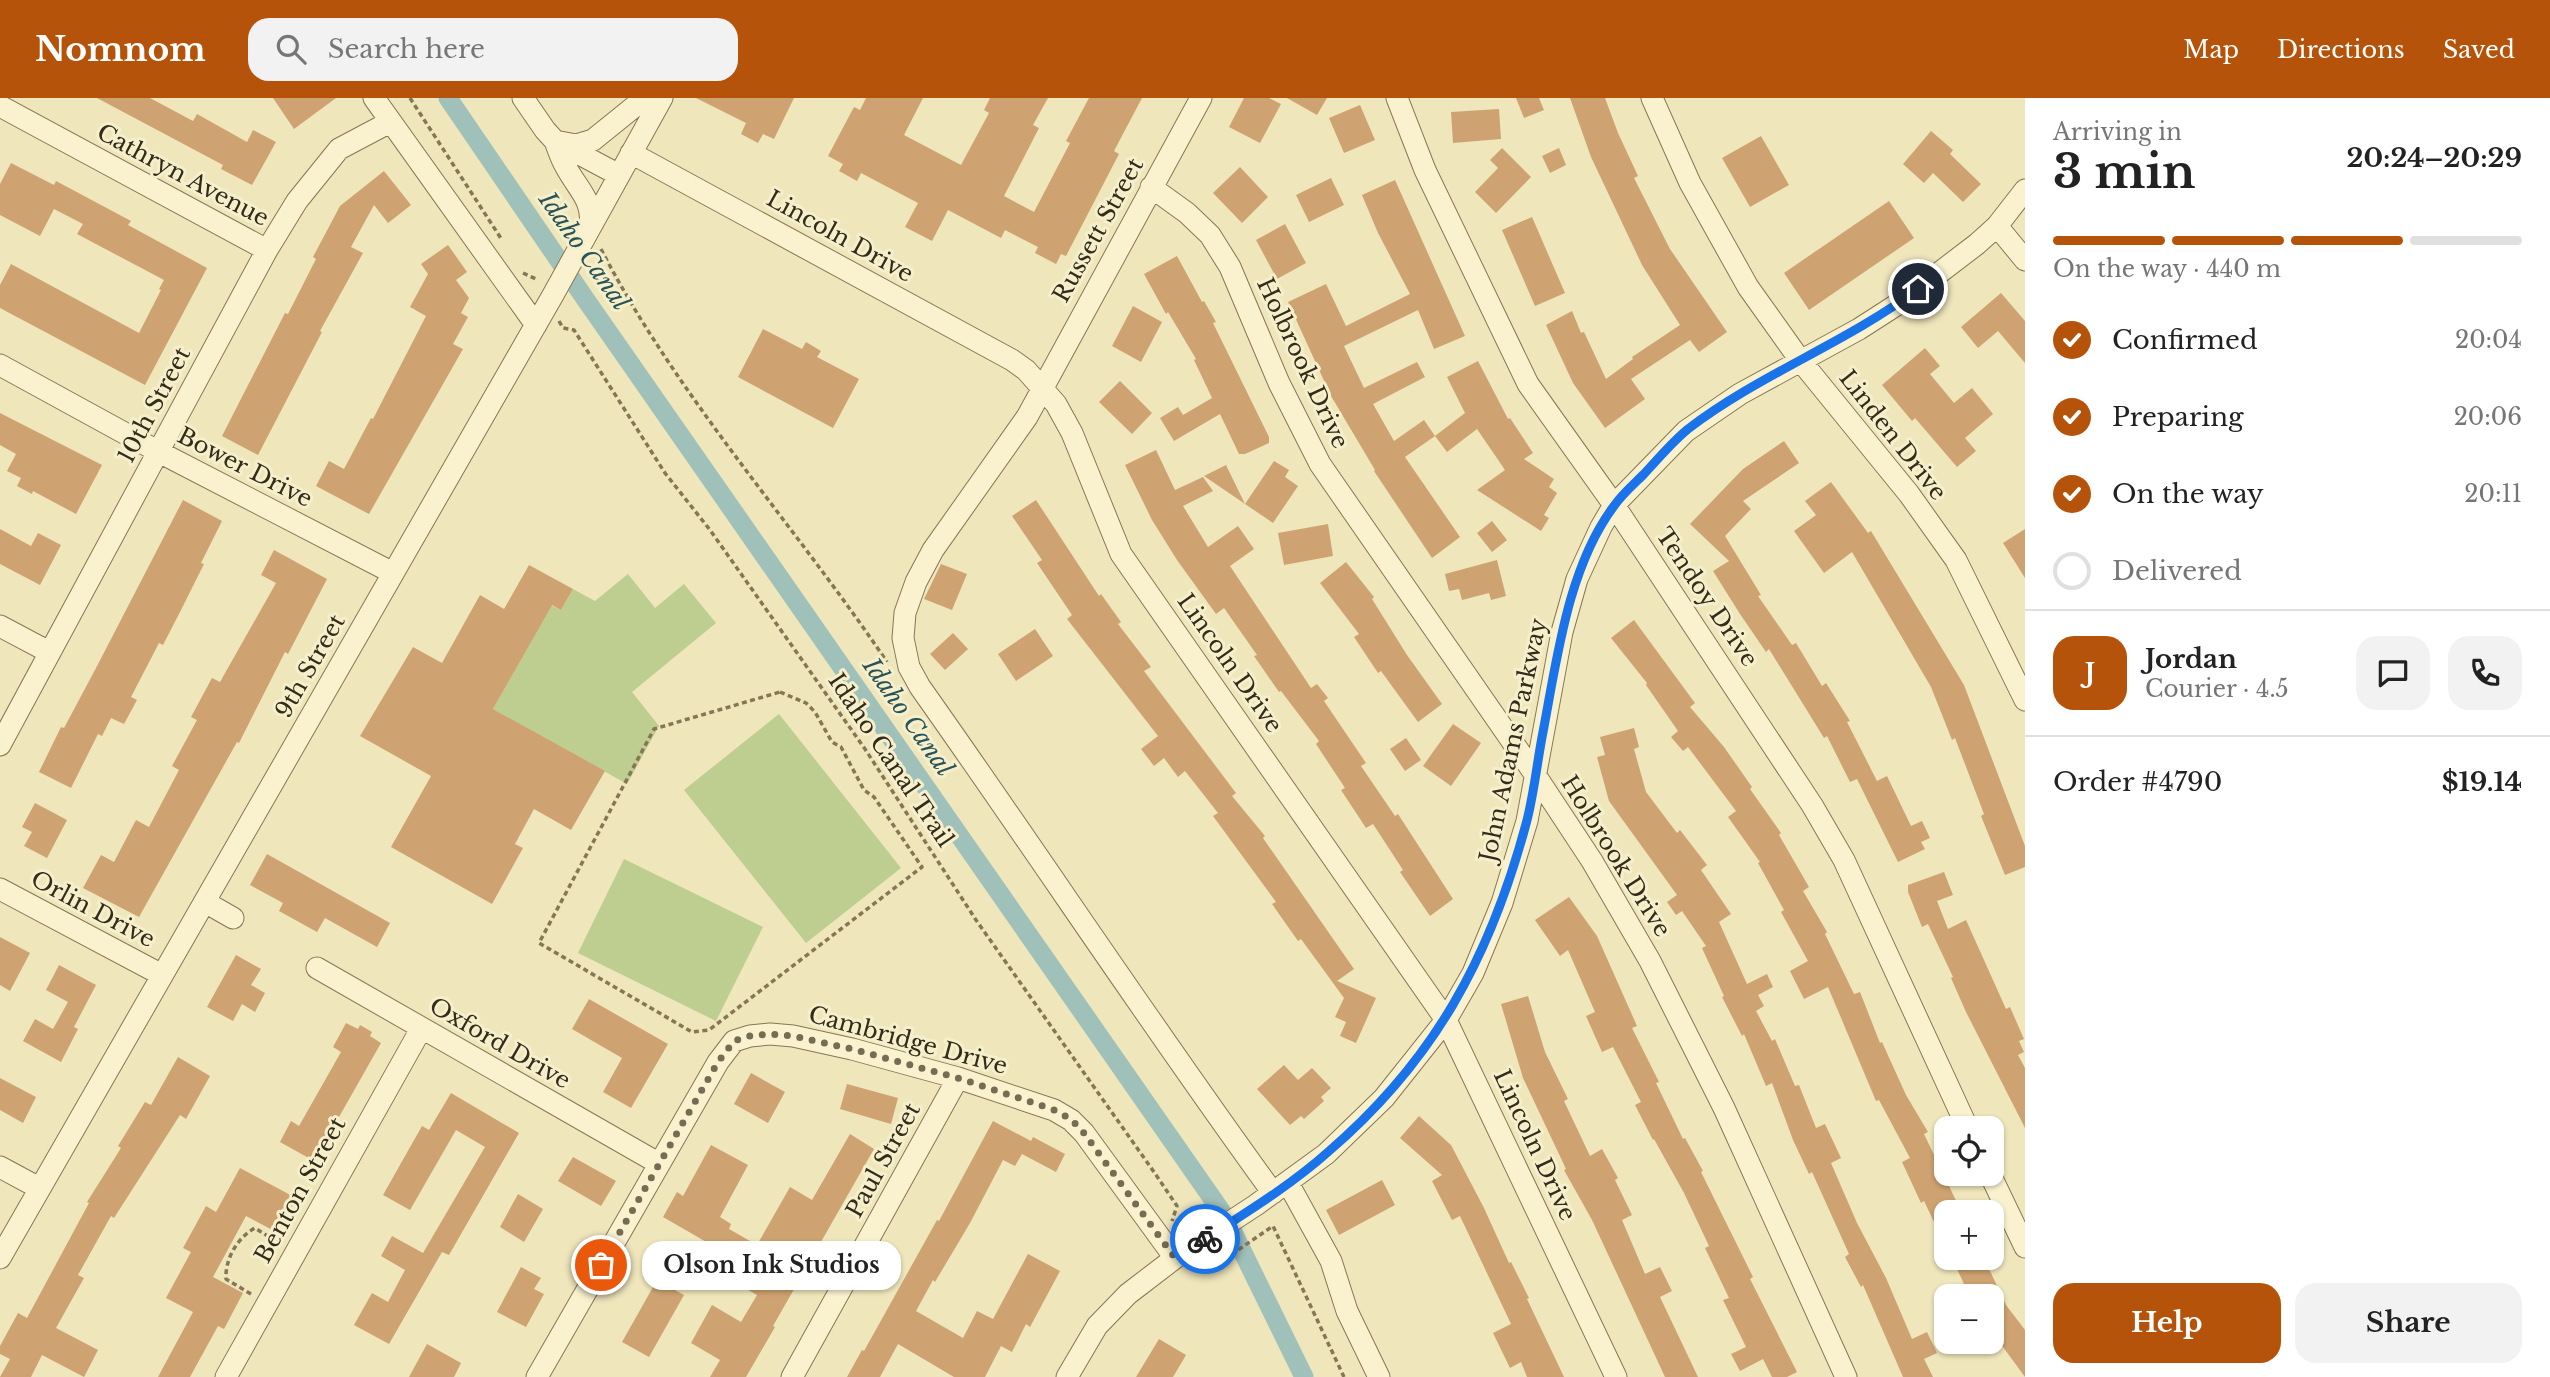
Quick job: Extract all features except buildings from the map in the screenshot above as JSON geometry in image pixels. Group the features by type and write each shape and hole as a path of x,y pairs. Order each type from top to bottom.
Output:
{"street":[{"path":"374,98 536,325"},
{"path":"523,98 555,141 619,175"},
{"path":"555,141 576,145 593,140 645,98"},
{"name":"9th Street","path":"0,1258 536,325 662,98"},
{"name":"Russett Street","path":"1201,98 1027,417 933,550 916,582 905,613 903,638 909,667 920,687 1033,847 1177,1060 1281,1188 1331,1261 1347,1311 1379,1377"},
{"name":"Tendoy Drive","path":"1397,98 1425,170 1528,384 1614,505 1760,724 1844,860 1962,1116"},
{"name":"Linden Drive","path":"1652,98 1690,183 1748,287 1800,360 1909,494 1956,559 2025,701"},
{"name":"Cathryn Avenue","path":"0,106 267,250"},
{"name":"10th Street","path":"0,745 267,250 297,201 339,149 390,122"},
{"path":"555,141 565,166 592,212 590,230"},
{"name":"Lincoln Drive","path":"631,153 1000,354 1027,370 1043,387 1072,433 1121,554 1446,1020 1616,1377"},
{"name":"Holbrook Drive","path":"1151,187 1187,213 1210,235 1230,267 1279,383 1320,464 1592,861 1650,961 1724,1108 1846,1377"},
{"name":"John Adams Parkway","path":"1067,1377 1097,1326 1128,1294 1175,1258 1251,1209 1326,1154 1360,1122 1417,1059 1446,1020 1473,973 1502,903 1527,821 1562,632 1577,579 1614,505 1686,431 1740,394 1859,329 1901,302 1997,226 2025,190"},
{"path":"1997,226 2025,260"},
{"name":"Bower Drive","path":"0,365 159,452 393,573"},
{"path":"0,626 49,652"},
{"name":"Orlin Drive","path":"0,889 162,975"},
{"path":"205,902 233,918"},
{"name":"Oxford Drive","path":"317,968 658,1163"},
{"name":"Benton Street","path":"226,1377 421,1029"},
{"name":"Cambridge Drive","path":"537,1377 718,1062 734,1041 750,1036 793,1036 852,1049 958,1078 1054,1110 1071,1119 1084,1133 1175,1258"},
{"name":"Paul Street","path":"792,1377 958,1078"},
{"path":"0,1167 39,1188"},
{"path":"1996,1186 2025,1247"}],"path":[{"path":"410,98 503,242"},
{"path":"517,264 524,275 537,278"},
{"name":"Idaho Canal Trail","path":"563,328 574,330 665,473 723,549 865,749 976,919 1154,1172 1177,1206 1172,1221"},
{"path":"780,692 806,703 815,712 832,742 841,747 864,790 874,797 922,867 709,1030 692,1032 539,943 654,729 780,692"},
{"path":"1205,1269 1206,1272 1219,1264 1273,1226 1344,1377"},
{"path":"254,1295 226,1279 225,1265 244,1234 255,1228 282,1245"}],"green space":[{"path":"628,574 655,608 684,584 716,623 632,692 659,726 627,784 493,709 551,605 561,610 573,589 595,601"},
{"path":"779,714 901,868 806,943 684,790"},
{"path":"624,859 763,927 716,1021 578,953"}],"waterway":[{"name":"Idaho Canal","path":"448,98 1226,1218 1304,1377"}],"way so far":[{"path":"601,1265 718,1062 734,1041 770,1034 793,1036 852,1049 958,1078 1054,1110 1071,1119 1084,1133 1175,1258 1205,1239"}],"place":[{"name":"Olson Ink Studios","path":"601,1265"}],"route":[{"path":"1205,1239 1288,1182 1353,1130 1417,1059 1446,1020 1473,973 1502,903 1527,821 1562,632 1577,579 1614,505 1686,431 1740,394 1859,329 1918,289"}]}
